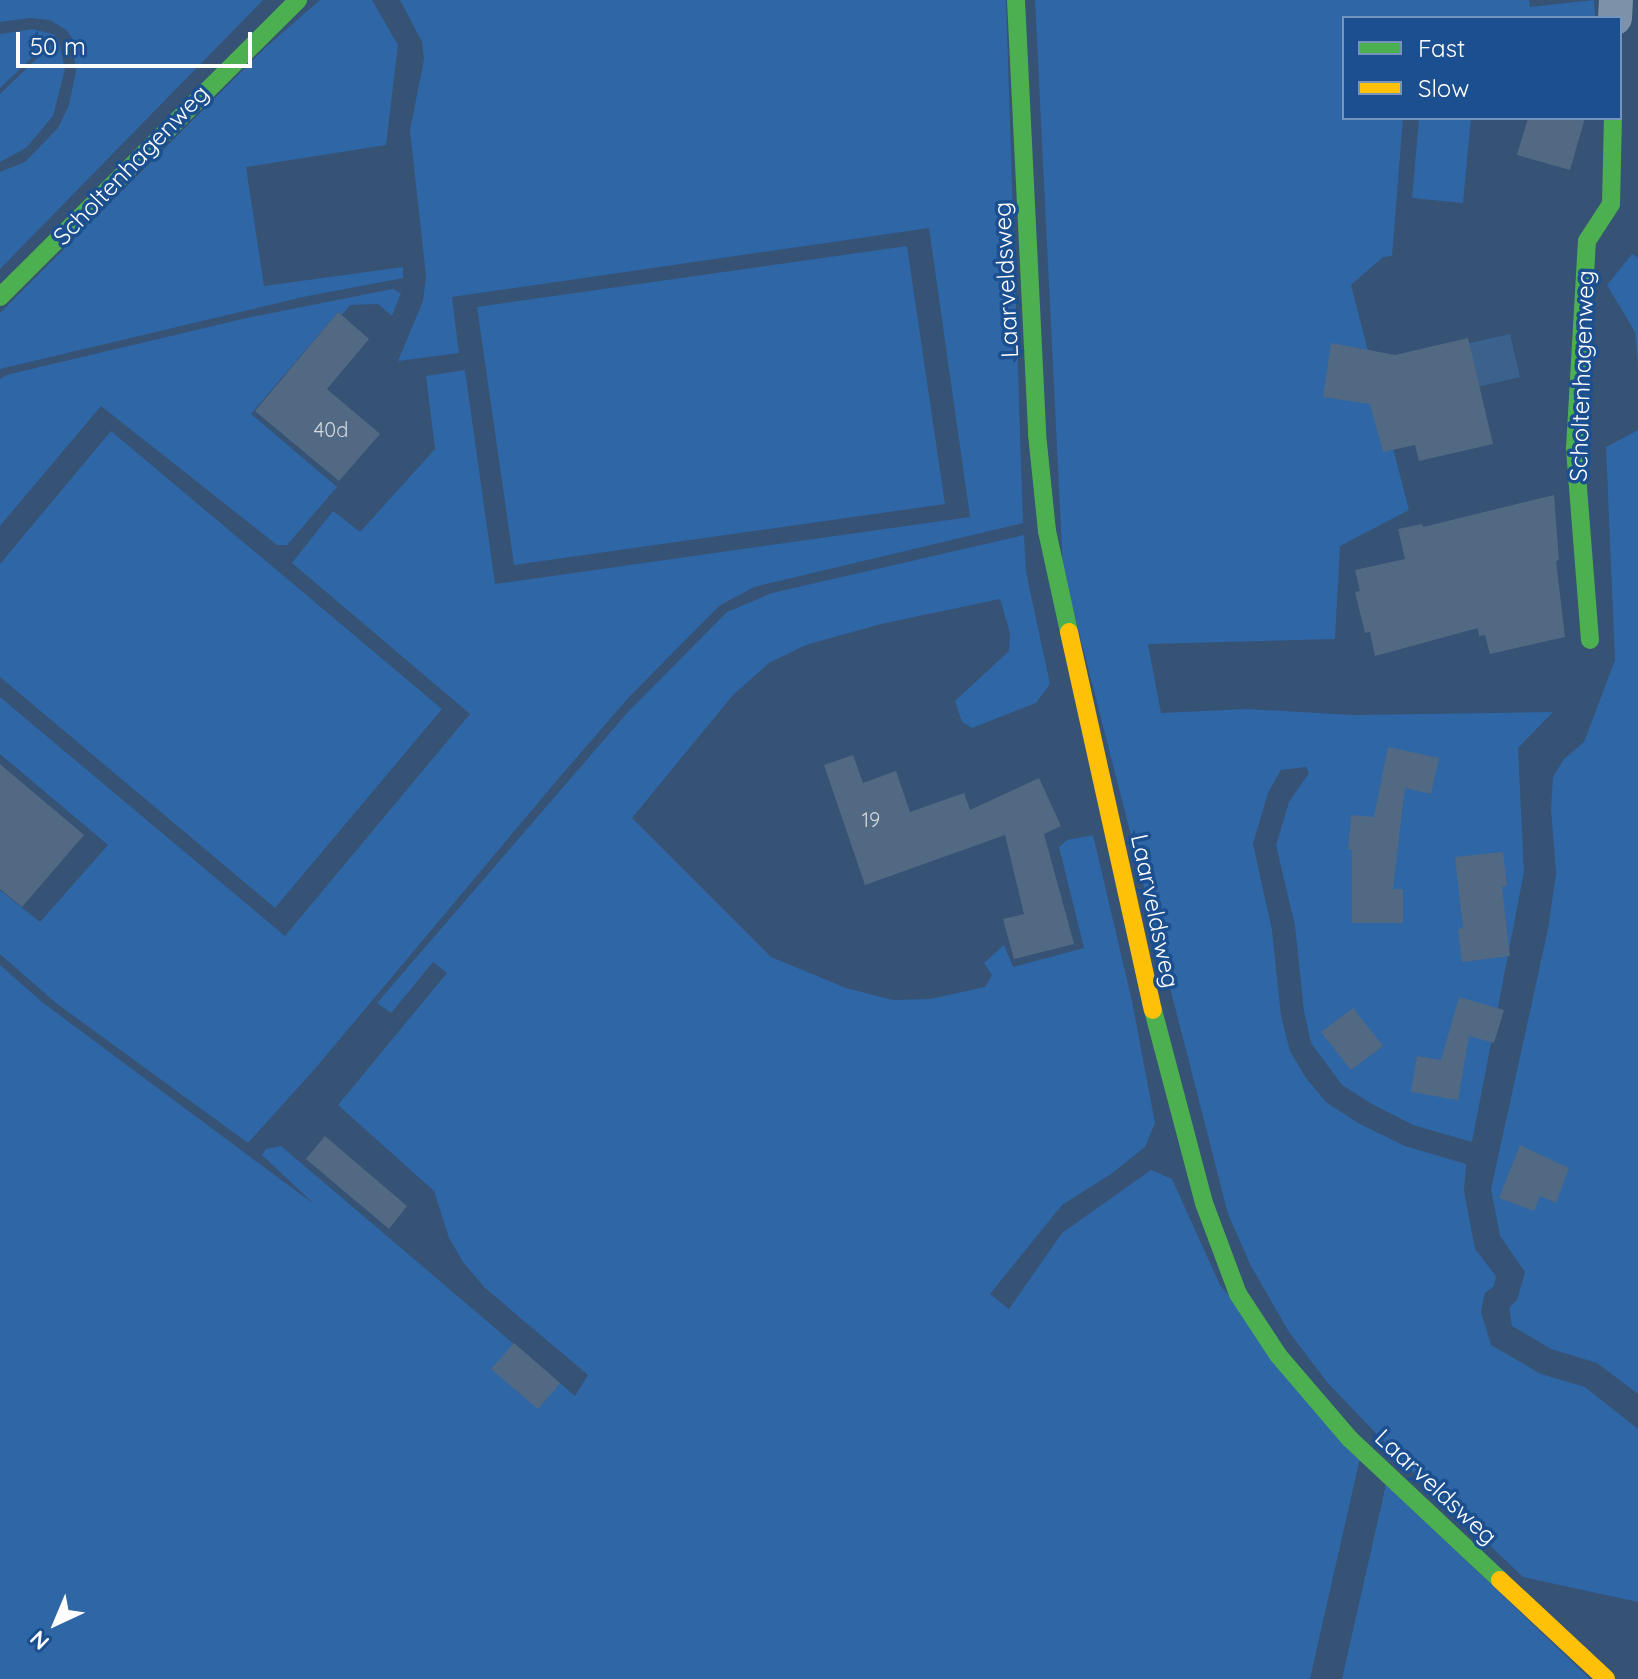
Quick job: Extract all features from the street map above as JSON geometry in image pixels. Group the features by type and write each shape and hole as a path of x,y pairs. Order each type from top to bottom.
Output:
{"street":[{"name":"Scholtenhagenweg","path":"0,297 298,0"},
{"name":"Laarveldsweg","path":"1016,0 1037,434 1047,531 1152,1006 1204,1203 1238,1294 1278,1355 1350,1439 1606,1679"},
{"name":"Scholtenhagenweg","path":"1590,640 1575,448 1587,241 1611,204 1613,120"}],"shaded area":[{"path":"0,0 263,0 0,269 0,172 25,162 58,128 69,105 76,71 72,38 66,30 50,20 30,18 0,22"},
{"path":"320,0 372,0 398,45 386,145 246,167 264,286 403,267 403,278 303,297 0,369 0,313 266,47"},
{"path":"400,0 1006,0 1023,523 754,587 719,606 629,697 313,1071 248,1143 56,1003 0,954 0,890 40,922 108,845 0,754 0,697 285,936 470,714 292,563 333,511 360,532 435,449 426,376 465,370 495,584 970,517 929,228 452,297 459,353 398,361 423,301 426,276 410,130 424,59 422,42"},
{"path":"1035,0 1529,0 1530,7 1594,0 1595,16 1342,16 1342,120 1403,120 1392,256 1383,257 1351,285 1409,510 1340,546 1335,639 1148,644 1161,713 1247,709 1353,715 1553,712 1518,748 1524,872 1472,1142 1413,1125 1372,1104 1342,1085 1311,1043 1304,1012 1295,926 1276,845 1289,802 1309,773 1306,767 1281,770 1268,793 1253,844 1272,930 1281,1016 1290,1051 1306,1078 1327,1103 1360,1124 1405,1146 1466,1164 1464,1191 1475,1249 1496,1276 1494,1286 1485,1293 1481,1312 1491,1345 1541,1374 1585,1387 1638,1429 1638,1602 1523,1577 1408,1467 1327,1382 1289,1332 1251,1266 1228,1214 1063,570"},
{"path":"33,29 56,35 0,88 0,34"},
{"path":"58,38 65,69 53,116 26,148 0,162 0,94"},
{"path":"1419,120 1471,120 1463,203 1412,198"},
{"path":"907,246 945,504 514,565 477,307"},
{"path":"1632,254 1638,258 1638,367 1635,332 1607,285"},
{"path":"392,289 401,293 392,316 378,304 350,305 342,315 338,312 251,414 337,487 287,545 277,545 101,406 0,526 0,379 6,375 251,317"},
{"path":"1510,334 1520,377 1435,397 1425,353"},
{"path":"1638,430 1638,1394 1597,1363 1551,1349 1512,1326 1509,1308 1517,1300 1525,1272 1500,1236 1491,1189 1548,929 1556,873 1551,809 1553,777 1564,759 1584,742 1615,660 1606,447"},
{"path":"111,431 442,709 275,908 0,677 0,564"},
{"path":"1024,535 1026,572 1050,684 1036,703 972,728 962,722 955,701 1009,651 1010,633 1000,599 881,624 806,645 769,663 733,695 632,818 771,957 846,988 893,1000 930,999 985,987 992,975 984,963 1004,945 1013,967 1084,948 1059,847 1067,840 1093,835 1132,1001 1155,1123 1145,1147 1111,1174 1062,1205 990,1294 1009,1309 1062,1233 1151,1170 1172,1179 1220,1285 1360,1458 1310,1679 0,1679 0,965 42,1002 315,1205 262,1155 266,1149 281,1146 575,1396 588,1375 485,1288 463,1262 449,1238 434,1191 338,1105 447,973 433,962 391,1013 377,1003 628,712 727,612 772,593"},
{"path":"1386,1484 1590,1679 1342,1679"}],"building":[{"path":"1527,120 1584,120 1570,170 1517,155"},
{"path":"338,312 369,339 327,389 380,434 339,481 255,411"},
{"path":"1468,338 1493,444 1419,461 1415,445 1383,452 1370,404 1323,397 1331,343 1395,355"},
{"path":"1554,495 1559,560 1556,561 1565,637 1490,654 1485,635 1479,636 1478,628 1375,656 1370,632 1365,633 1355,592 1360,591 1355,570 1405,559 1398,529 1422,524 1423,527"},
{"path":"1388,747 1439,758 1431,794 1405,788 1393,889 1403,889 1403,923 1352,923 1352,850 1348,849 1351,815 1374,817"},
{"path":"853,755 863,783 896,771 910,812 964,793 970,810 1039,778 1061,826 1044,834 1074,944 1014,959 1003,919 1024,914 1005,835 865,885 824,765"},
{"path":"0,764 84,835 22,907 0,889"},
{"path":"1503,852 1507,886 1502,887 1510,956 1462,962 1458,929 1463,928 1455,857"},
{"path":"1459,997 1504,1010 1494,1043 1469,1036 1458,1100 1411,1092 1417,1056 1441,1060"},
{"path":"1353,1008 1383,1046 1351,1070 1321,1032"},
{"path":"325,1136 407,1206 389,1229 306,1159"},
{"path":"1520,1145 1569,1168 1556,1203 1540,1196 1534,1211 1499,1198"},
{"path":"514,1343 560,1383 538,1409 491,1369"}],"traffic: fast":[{"path":"0,297 298,0"},
{"path":"1016,0 1037,434 1047,531 1069,632"},
{"path":"1590,640 1575,448 1587,241 1611,204 1613,120"},
{"path":"1153,1010 1204,1203 1238,1294 1278,1355 1350,1439 1500,1580"}],"traffic: slow":[{"path":"1069,632 1153,1010"},
{"path":"1500,1580 1606,1679"}]}
